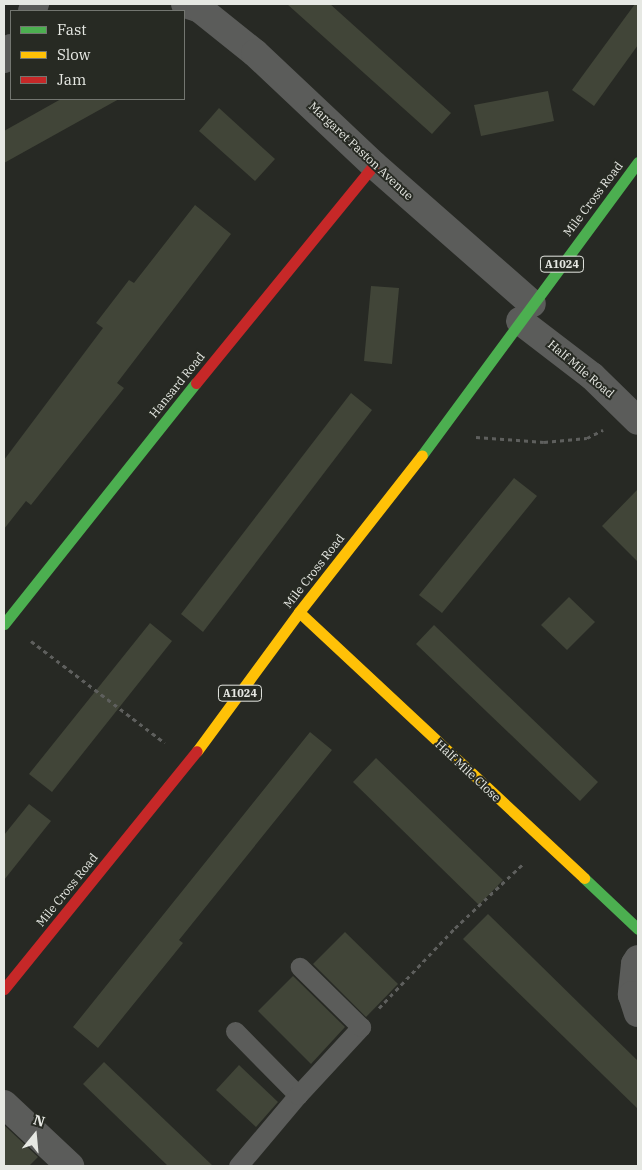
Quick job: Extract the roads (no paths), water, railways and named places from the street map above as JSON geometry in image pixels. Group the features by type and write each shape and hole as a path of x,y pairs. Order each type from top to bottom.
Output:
{"street":[{"name":"Margaret Paston Avenue","path":"185,4 200,9 255,53 374,165 526,313"},
{"name":"Mile Cross Road","path":"4,990 189,762 300,612 441,431 638,162"},
{"name":"Hansard Road","path":"4,624 265,296 374,165"},
{"name":"Half Mile Road","path":"526,313 635,418"},
{"name":"Half Mile Close","path":"300,612 638,929"},
{"path":"638,959 634,964 632,996 638,1013"},
{"path":"4,1104 70,1166"}],"lane":[{"path":"238,1166 298,1095 361,1027 300,967"},
{"path":"236,1031 298,1095"}]}
